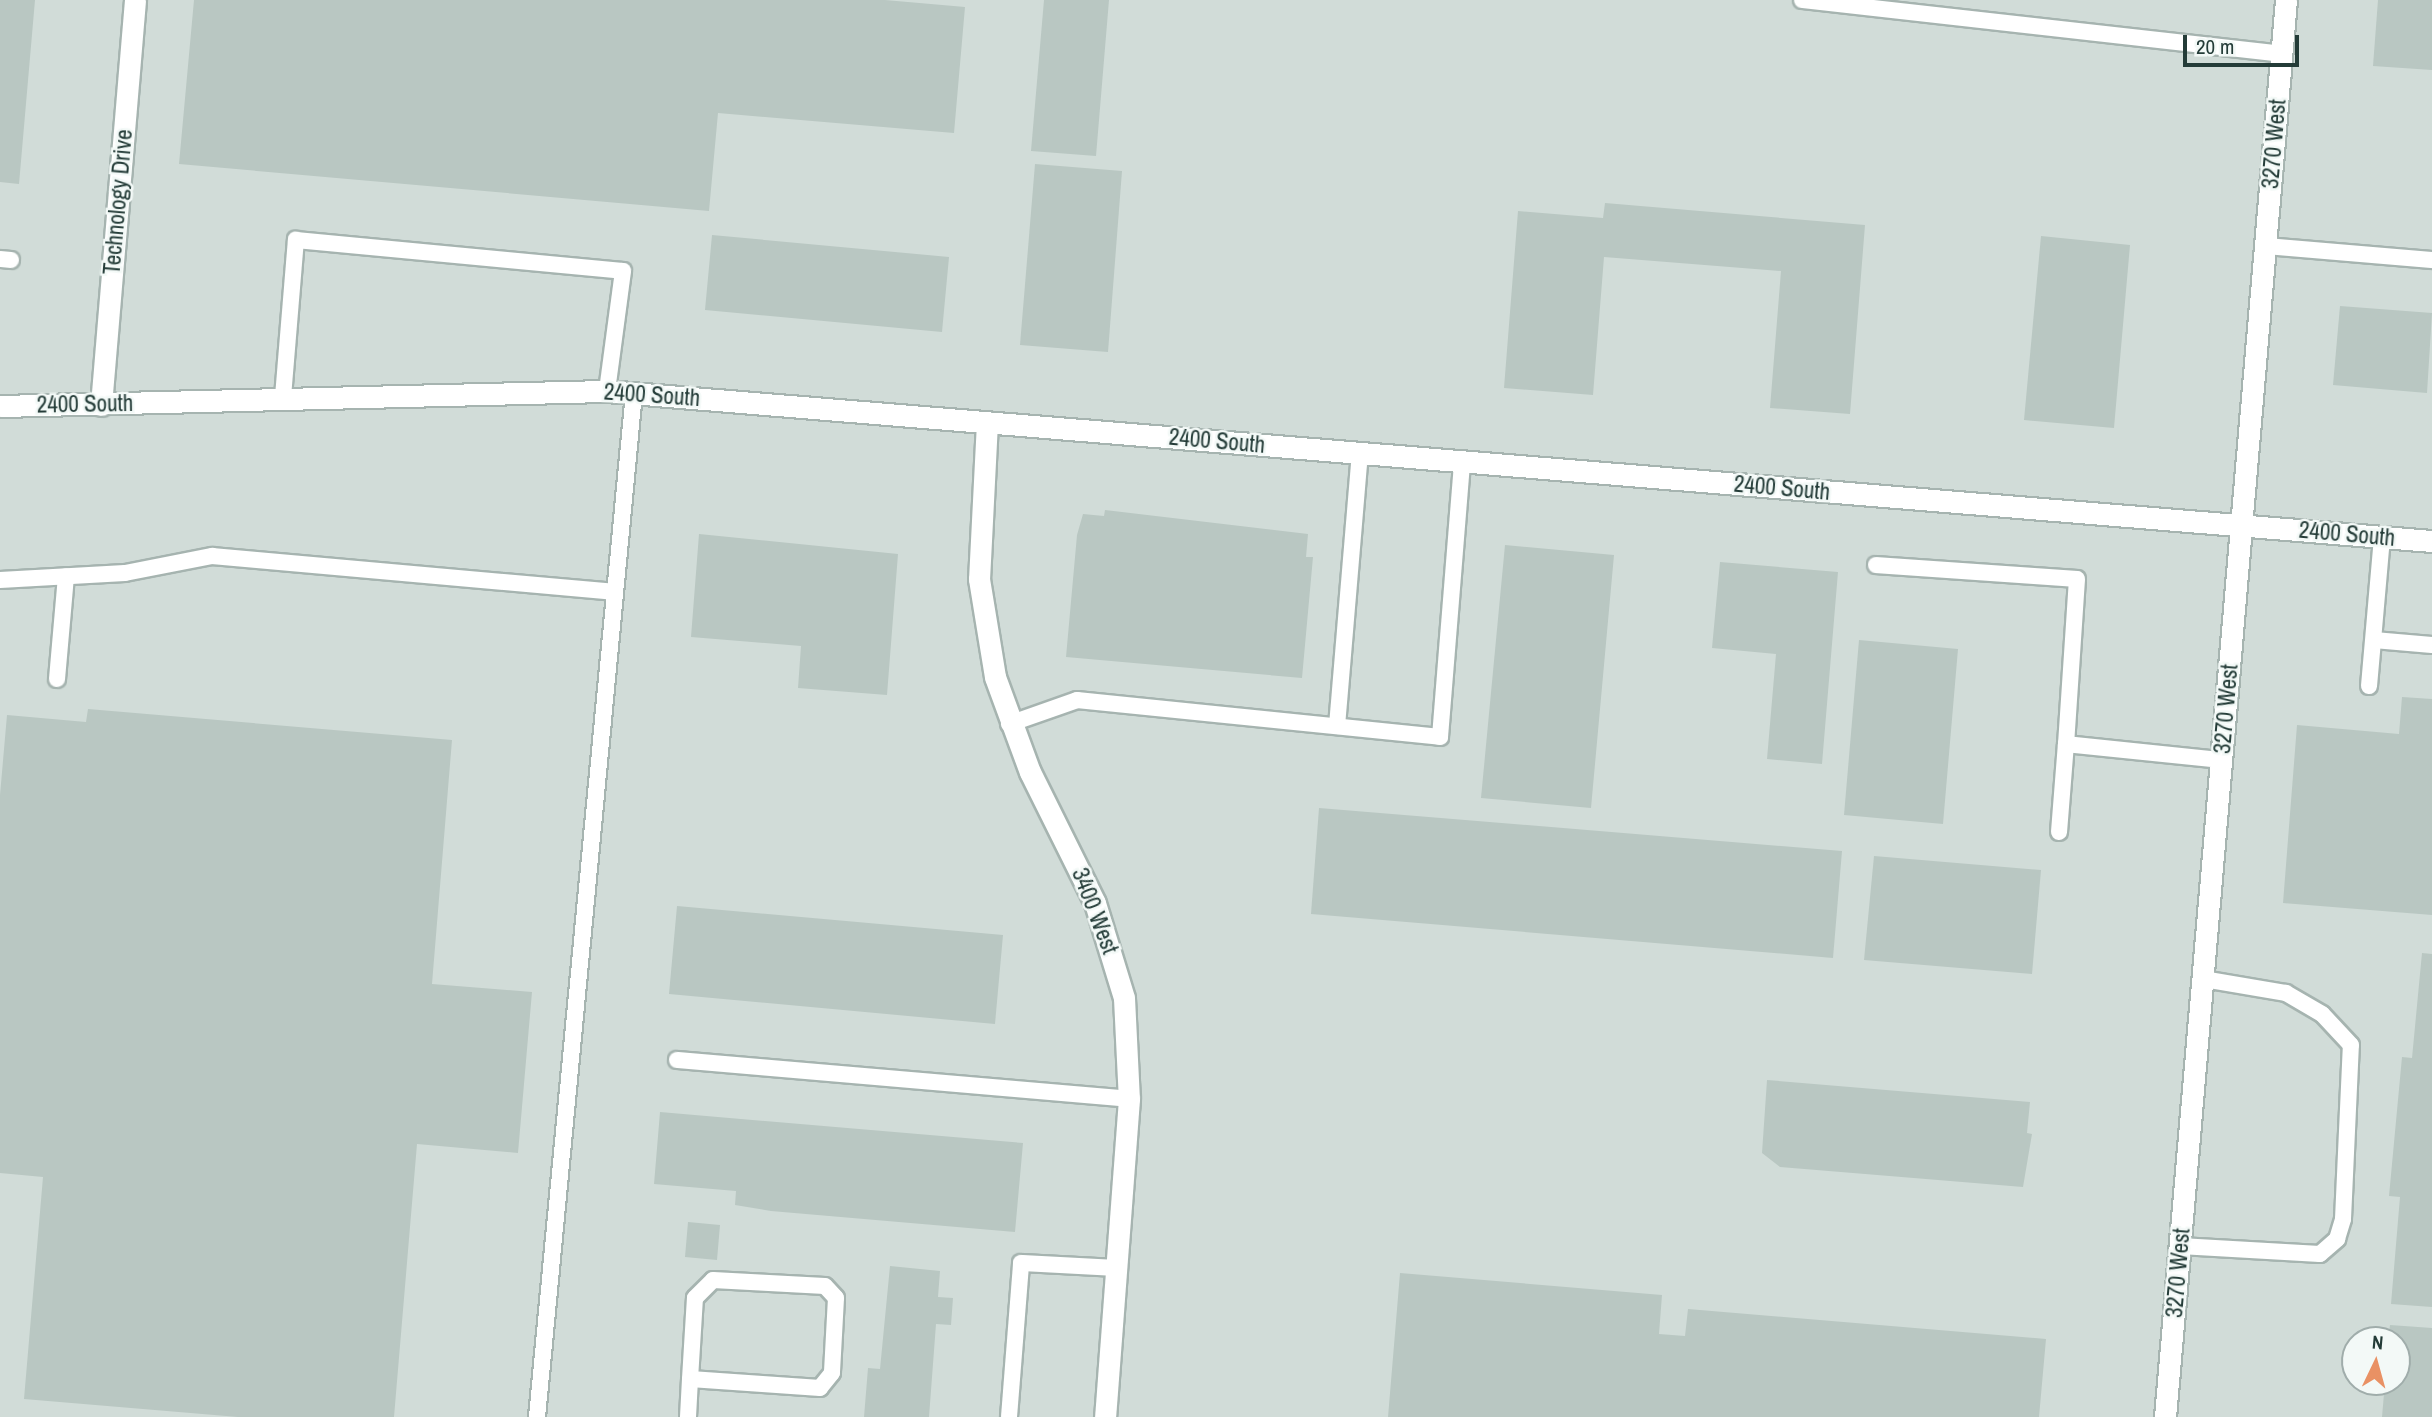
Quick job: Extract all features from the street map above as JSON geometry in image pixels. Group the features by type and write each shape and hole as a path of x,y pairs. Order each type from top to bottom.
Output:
{"street":[{"name":"Technology Drive","path":"101,405 135,0"},
{"name":"3270 West","path":"2165,1417 2287,0"},
{"name":"2400 South","path":"0,406 607,391 2432,541"},
{"name":"3400 West","path":"987,422 979,579 986,640 1009,724 1113,953 1124,998 1129,1099 1105,1417"}],"lane":[{"path":"1802,0 2282,54"},
{"path":"283,397 296,240 623,271 607,391"},
{"path":"2265,246 2432,260"},
{"path":"537,1417 613,592 634,393"},
{"path":"1337,726 1360,453"},
{"path":"1009,724 1077,700 1440,737 1462,462"},
{"path":"2369,686 2382,537"},
{"path":"0,580 66,576 212,556 613,592"},
{"path":"1876,565 2077,579 2059,832"},
{"path":"57,679 66,576"},
{"path":"2374,640 2432,645"},
{"path":"2066,744 2221,761"},
{"path":"2180,1246 2320,1254 2337,1239 2343,1219 2351,1045 2322,1014 2286,993 2203,979"},
{"path":"677,1059 1129,1099"},
{"path":"1009,1417 1021,1263 1118,1268"},
{"path":"688,1417 690,1379 695,1298 713,1280 825,1286 836,1298 832,1373 820,1388 690,1379"}],"shaded area":[{"path":"0,0 2432,0 2432,1417 0,1417"}],"building":[{"path":"0,0 35,0 19,184 0,182"},
{"path":"194,0 885,0 965,7 954,133 718,113 709,211 179,164"},
{"path":"1044,0 1109,0 1096,156 1031,151"},
{"path":"2378,0 2432,0 2432,70 2373,66"},
{"path":"1035,164 1122,171 1108,352 1020,345"},
{"path":"1605,203 1865,225 1850,414 1770,408 1781,271 1604,257 1593,395 1504,388 1518,211 1603,218"},
{"path":"712,235 949,257 942,332 705,310"},
{"path":"2041,236 2130,245 2114,428 2024,420"},
{"path":"2340,306 2432,313 2427,393 2333,385"},
{"path":"1105,510 1308,534 1306,557 1313,557 1302,678 1066,657 1077,535 1083,514 1104,516"},
{"path":"699,534 898,554 887,695 798,688 801,646 691,637"},
{"path":"1505,545 1614,555 1591,808 1481,798"},
{"path":"1720,562 1838,572 1822,764 1767,759 1776,654 1712,648"},
{"path":"1859,640 1958,649 1943,824 1844,815"},
{"path":"2402,697 2432,699 2432,915 2283,903 2297,725 2399,734"},
{"path":"88,709 452,740 432,984 532,992 518,1153 417,1144 394,1417 238,1417 24,1399 43,1177 0,1173 0,795 7,715 86,722"},
{"path":"1319,808 1842,851 1833,958 1311,914"},
{"path":"1874,856 2041,870 2032,974 1864,960"},
{"path":"677,906 1003,935 995,1024 669,994"},
{"path":"2422,953 2432,954 2432,1307 2391,1304 2400,1197 2389,1196 2402,1057 2412,1058"},
{"path":"1767,1080 2030,1102 2027,1133 2032,1134 2023,1187 1780,1167 1762,1153"},
{"path":"660,1112 1023,1143 1015,1232 771,1211 735,1205 736,1191 654,1184"},
{"path":"688,1222 720,1225 717,1260 685,1257"},
{"path":"890,1266 940,1271 938,1297 953,1298 951,1325 936,1324 929,1417 864,1417 868,1368 880,1369"},
{"path":"1400,1273 1662,1295 1659,1334 1685,1336 1688,1309 2046,1339 2039,1417 1388,1417"},
{"path":"2411,1326 2432,1328 2432,1417 2382,1417 2384,1396 2411,1396"}]}
